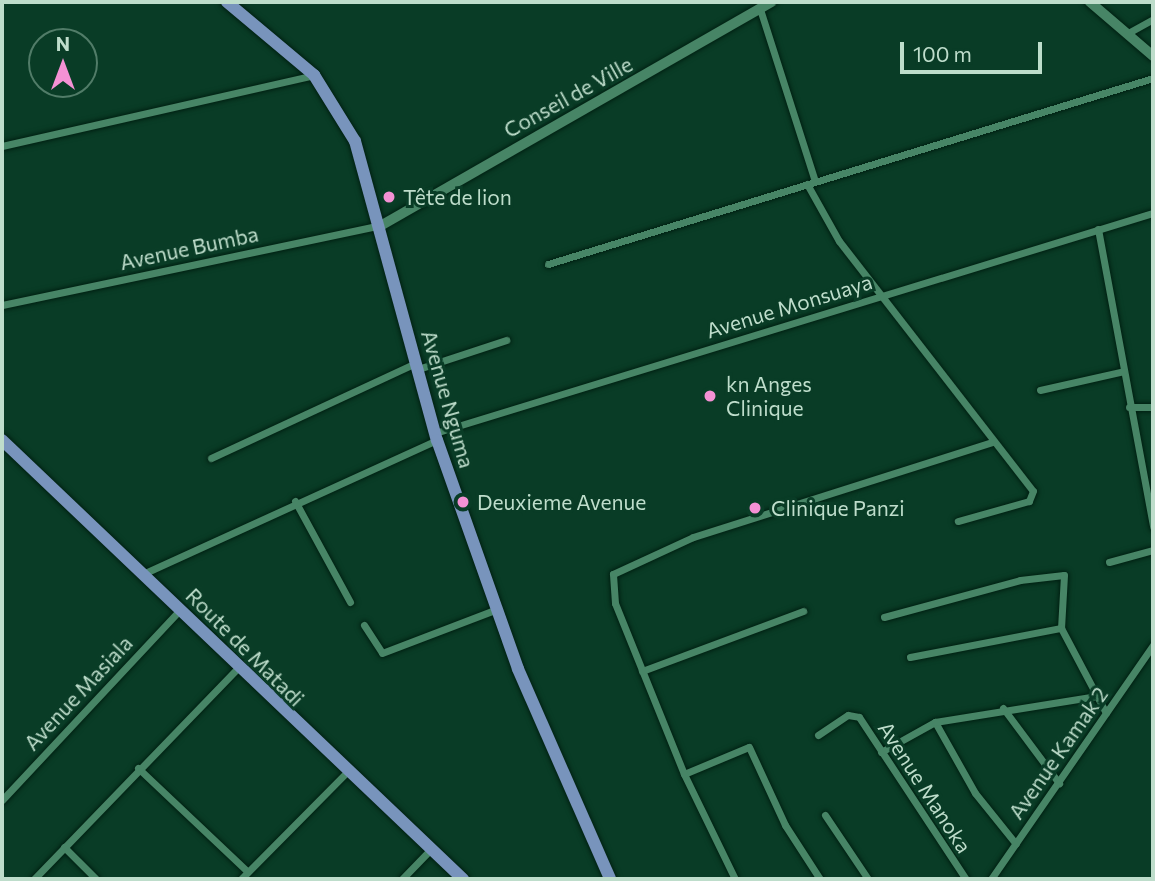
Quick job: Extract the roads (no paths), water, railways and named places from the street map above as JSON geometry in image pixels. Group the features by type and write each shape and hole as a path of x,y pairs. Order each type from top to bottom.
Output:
{"main road":[{"name":"Avenue Nguma","path":"228,2 314,75 343,114 382,225 436,436 497,609 610,879"},
{"name":"Route de Matadi","path":"2,440 145,573 237,668 345,773 463,879"}],"street":[{"name":"Conseil de Ville","path":"382,225 772,2"},
{"path":"1090,2 1153,56"},
{"path":"760,9 811,182 881,297 1032,496 958,521"},
{"path":"1128,33 1153,19"},
{"path":"2,146 314,75"},
{"path":"548,264 1153,78"},
{"name":"Avenue Monsuaya","path":"145,573 436,436 1153,213"},
{"name":"Avenue Bumba","path":"2,305 382,225"},
{"path":"1098,229 1153,527"},
{"path":"211,458 417,366 506,340"},
{"path":"1040,390 1124,371"},
{"path":"1129,407 1153,407"},
{"path":"735,879 684,774 642,671 615,603 613,574 692,537 993,442"},
{"path":"295,501 350,602"},
{"path":"1109,562 1153,550"},
{"path":"884,617 1020,580 1064,575 1061,628 1106,713"},
{"path":"364,625 382,653 497,609"},
{"name":"Avenue Masiala","path":"2,800 180,610"},
{"path":"642,671 803,611"},
{"path":"910,657 1061,628"},
{"name":"Avenue Kamak 2","path":"990,879 1153,645"},
{"path":"34,879 237,668"},
{"path":"881,752 936,722 1003,708 1097,696"},
{"path":"1003,708 1059,783"},
{"name":"Avenue Manoka","path":"818,735 854,714 966,879"},
{"path":"936,722 975,793 1016,844"},
{"path":"684,774 749,747 785,825 820,879"},
{"path":"138,768 248,872"},
{"path":"241,879 345,773"},
{"path":"825,815 868,879"},
{"path":"64,847 96,879"},
{"path":"402,879 430,850"}],"place":[{"name":"Tête de lion","path":"389,197"},
{"name":"kn Anges Clinique","path":"710,396"},
{"name":"Deuxieme Avenue","path":"463,502"},
{"name":"Clinique Panzi","path":"755,508"}]}
